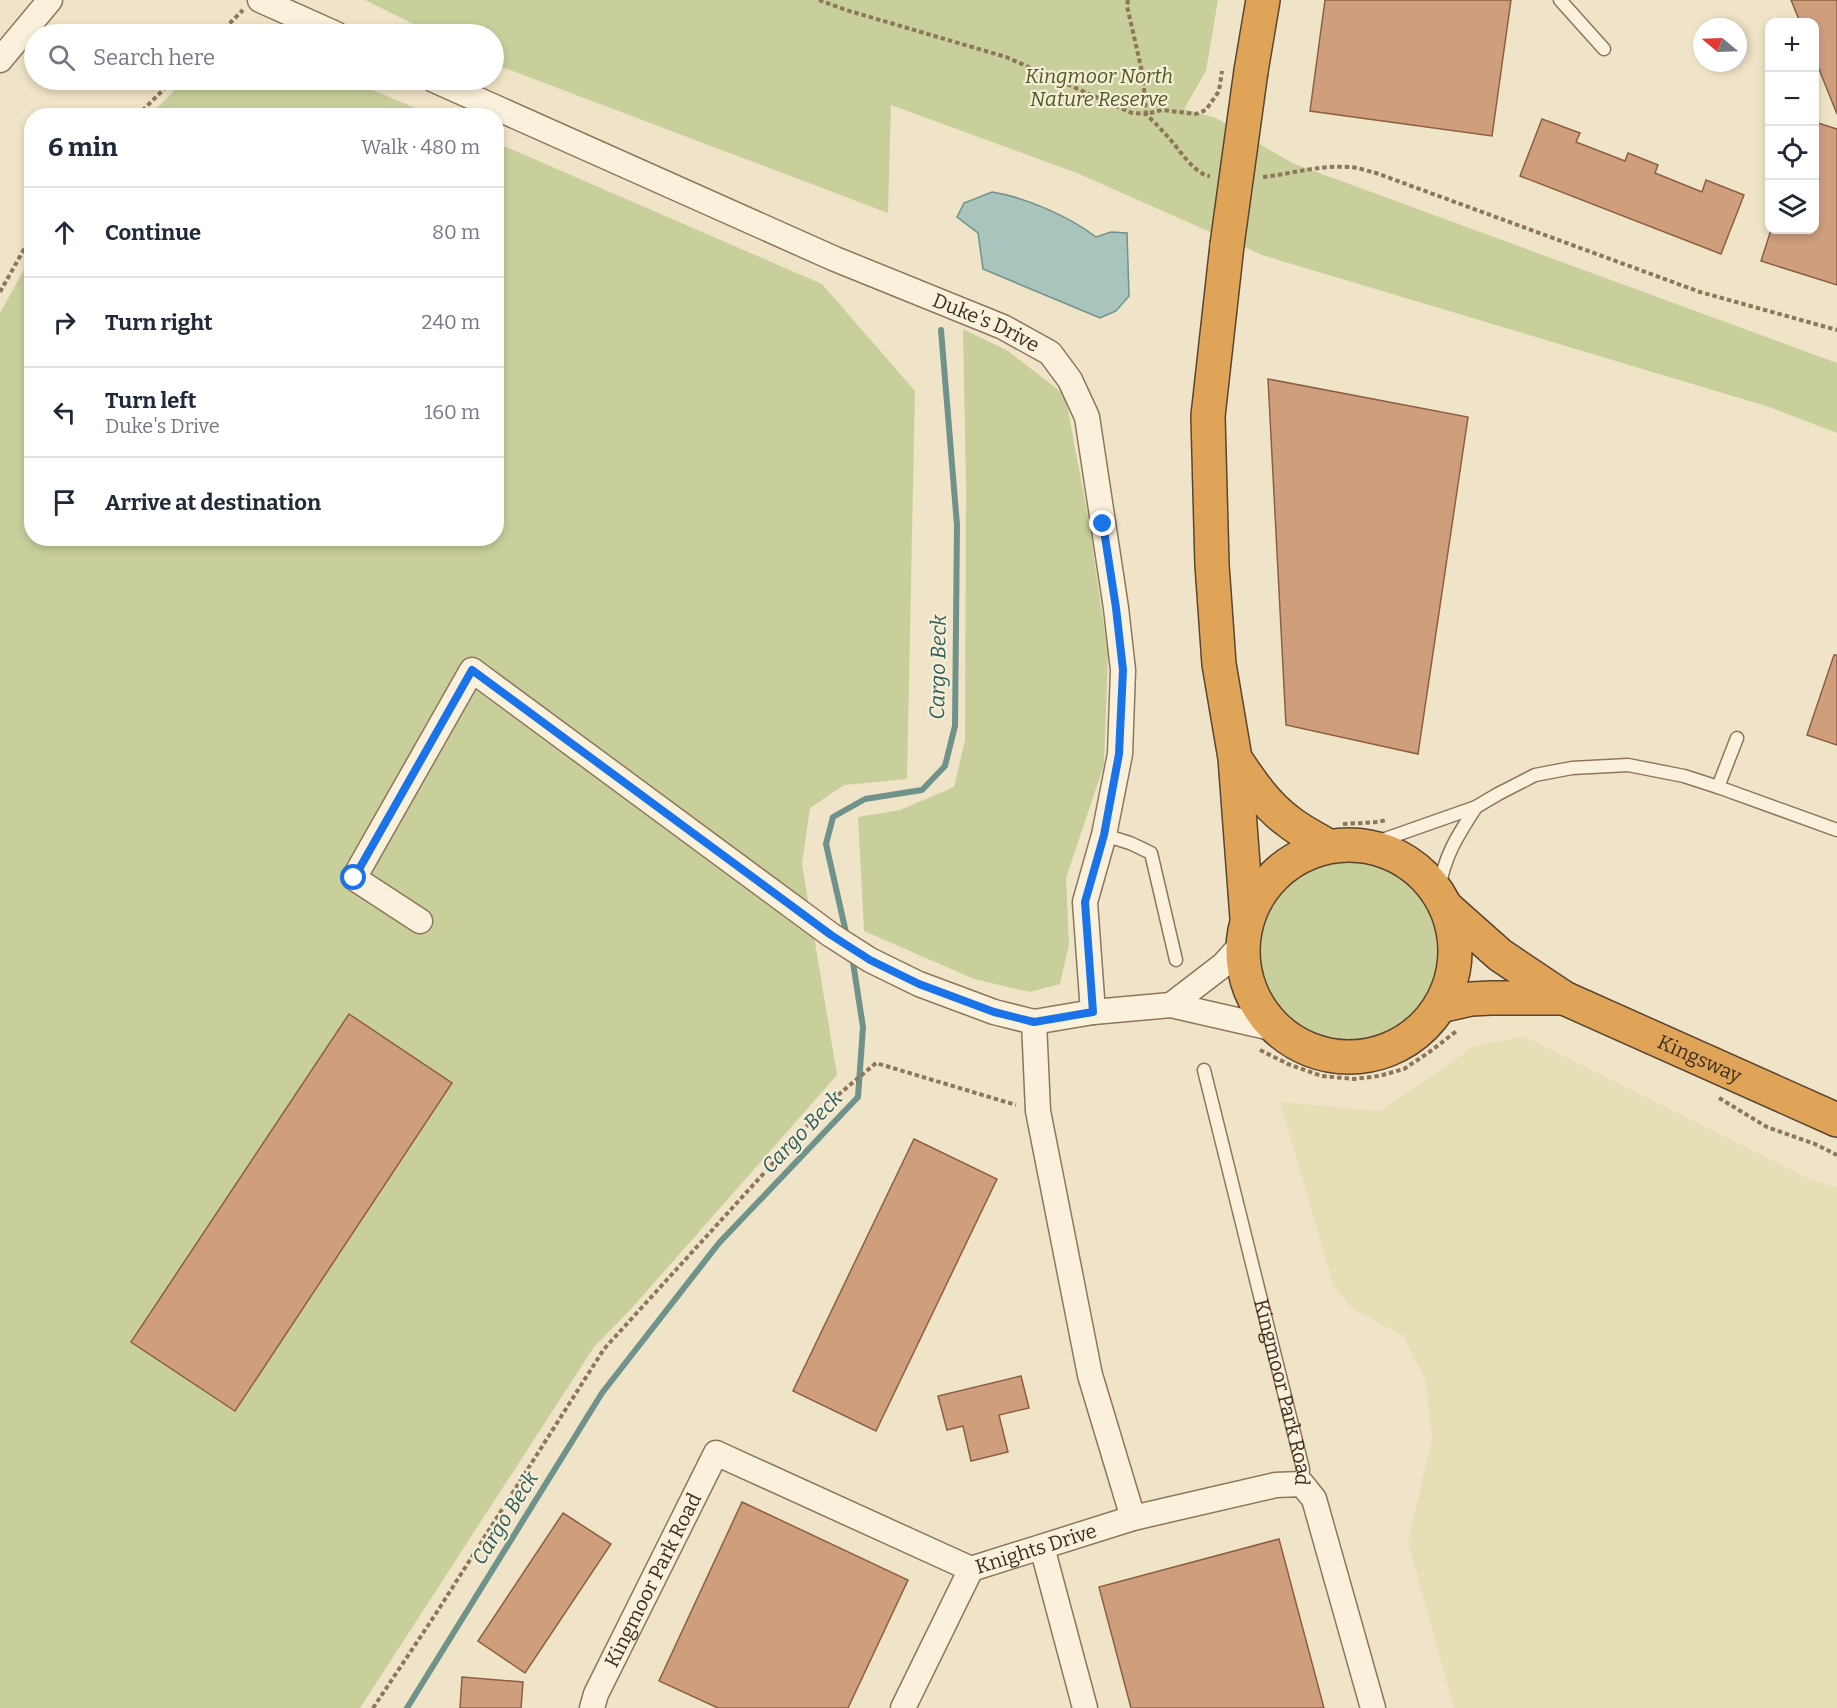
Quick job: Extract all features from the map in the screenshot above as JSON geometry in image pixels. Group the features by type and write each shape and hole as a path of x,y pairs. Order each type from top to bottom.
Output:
{"highway":[{"path":"1245,930 1260,893 1278,871 1301,855 1328,846 1368,845 1400,857 1421,872 1442,900 1454,932 1455,957 1451,983 1440,1006 1420,1031 1394,1048 1363,1057 1332,1056 1302,1047 1276,1029 1256,1004 1245,974 1245,930 1235,758 1219,664 1212,565 1208,416 1227,245 1237,70 1263,0"},
{"path":"1235,758 1260,794 1274,809 1288,822 1328,846"},
{"name":"Kingsway","path":"1442,900 1500,955 1564,998 1837,1120"},
{"name":"Kingsway","path":"1440,1006 1481,998 1564,998"}],"street":[{"path":"30,24 50,0"},
{"path":"253,4 308,24"},
{"path":"0,60 24,31"},
{"name":"Duke's Drive","path":"456,90 496,108"},
{"name":"Duke's Drive","path":"504,111 824,255 1003,327 1050,352 1070,380 1087,417 1116,608 1123,670 1119,754 1104,835 1085,902 1093,1012"},
{"path":"420,921 354,878 472,670 831,935 870,960 919,984 994,1012 1034,1022 1093,1012 1171,1005 1276,1029"},
{"path":"1171,1005 1223,965 1245,930"},
{"path":"1034,1022 1038,1111 1090,1376 1133,1518"},
{"name":"Knights Drive","path":"716,1454 971,1569 1133,1518 1276,1485 1302,1485"},
{"name":"Kingmoor Park Road","path":"592,1708 601,1683 716,1454"},
{"name":"Kingmoor Park Road","path":"1302,1485 1314,1499 1373,1708"},
{"path":"1042,1547 1085,1708"},
{"path":"903,1708 971,1569"}],"lane":[{"path":"1560,0 1604,50"},
{"path":"1718,787 1737,738"},
{"path":"1368,845 1476,807 1535,775 1572,768 1628,765 1684,776 1837,830"},
{"path":"1442,900 1443,868 1452,845 1476,807"},
{"path":"1104,835 1130,843 1151,853 1176,960"},
{"name":"Kingmoor Park Road","path":"1204,1070 1303,1469 1302,1485"}],"path":[{"path":"819,0 1006,57 1132,113 1146,114 1162,110 1196,114 1206,110 1237,70"},
{"path":"1128,0 1127,6 1143,76 1146,114 1186,160 1206,176 1216,176"},
{"path":"230,24 253,4"},
{"path":"144,108 163,90"},
{"path":"1256,178 1310,168 1349,167 1376,173 1700,292 1837,330"},
{"path":"0,292 24,249"},
{"path":"373,1708 435,1615 604,1349 825,1106 876,1063 1038,1111"}],"shaded area":[{"path":"1523,1036 1803,1176 1837,1188 1837,1708 1454,1708 1408,1543 1432,1438 1426,1381 1403,1336 1352,1308 1333,1285 1280,1102 1380,1111 1473,1047"}],"green space":[{"name":"Kingmoor North Nature Reserve","path":"365,0 1218,0 1206,71 1184,109 1216,118 1292,163 1837,363 1837,433 1766,406 1262,255 1077,173 891,105 888,213 504,68 504,24 413,24"},
{"path":"175,90 373,90 415,108 157,108"},
{"path":"504,146 822,284 915,391 907,779 844,785 810,808 802,864 837,1075 632,1308 594,1347 360,1708 0,1708 0,313 24,270 24,546 504,546"},
{"path":"963,329 1008,351 1065,395 1088,516 1108,654 1104,765 1066,878 1069,944 1060,984 1030,992 974,979 864,931 858,817 900,810 954,787 965,740 966,487"},
{"path":"1350,859 1385,866 1414,886 1434,915 1441,950 1434,985 1414,1014 1385,1034 1350,1041 1315,1034 1286,1014 1266,985 1259,950 1266,915 1286,886 1315,866"}],"water":[{"path":"992,192 1019,198 1047,209 1096,237 1111,232 1127,233 1129,296 1116,311 1100,318 983,269 978,233 957,217 964,203"}],"building":[{"path":"1325,0 1511,0 1492,136 1310,111"},
{"path":"1791,0 1837,0 1837,114 1819,69 1819,18 1798,18"},
{"path":"1542,119 1580,133 1576,142 1625,161 1628,153 1658,165 1655,173 1702,192 1706,180 1744,195 1721,254 1520,176"},
{"path":"1819,123 1837,129 1837,285 1761,261 1770,234 1819,234"},
{"path":"1268,379 1468,417 1418,754 1286,725"},
{"path":"1834,655 1837,655 1837,745 1807,735"},
{"path":"349,1014 452,1083 235,1411 131,1342"},
{"path":"914,1139 997,1179 876,1431 793,1391"},
{"path":"1021,1376 1029,1408 999,1415 1008,1452 971,1461 963,1426 947,1430 938,1396"},
{"path":"742,1502 908,1580 848,1708 718,1708 659,1681"},
{"path":"563,1513 611,1544 525,1673 478,1641"},
{"path":"1279,1539 1324,1708 1131,1708 1099,1587"},
{"path":"462,1677 523,1682 521,1708 460,1708"}],"waterway":[{"name":"Cargo Beck","path":"847,937 826,844 833,817 865,799 922,790 945,766 955,726 957,525 941,330"},
{"name":"Cargo Beck","path":"407,1708 602,1393 719,1243 858,1097 863,1027 852,956"}],"route":[{"path":"354,878 472,670 831,935 870,960 919,984 994,1012 1034,1022 1093,1012 1085,902 1104,835 1119,754 1123,670 1103,524"}]}
